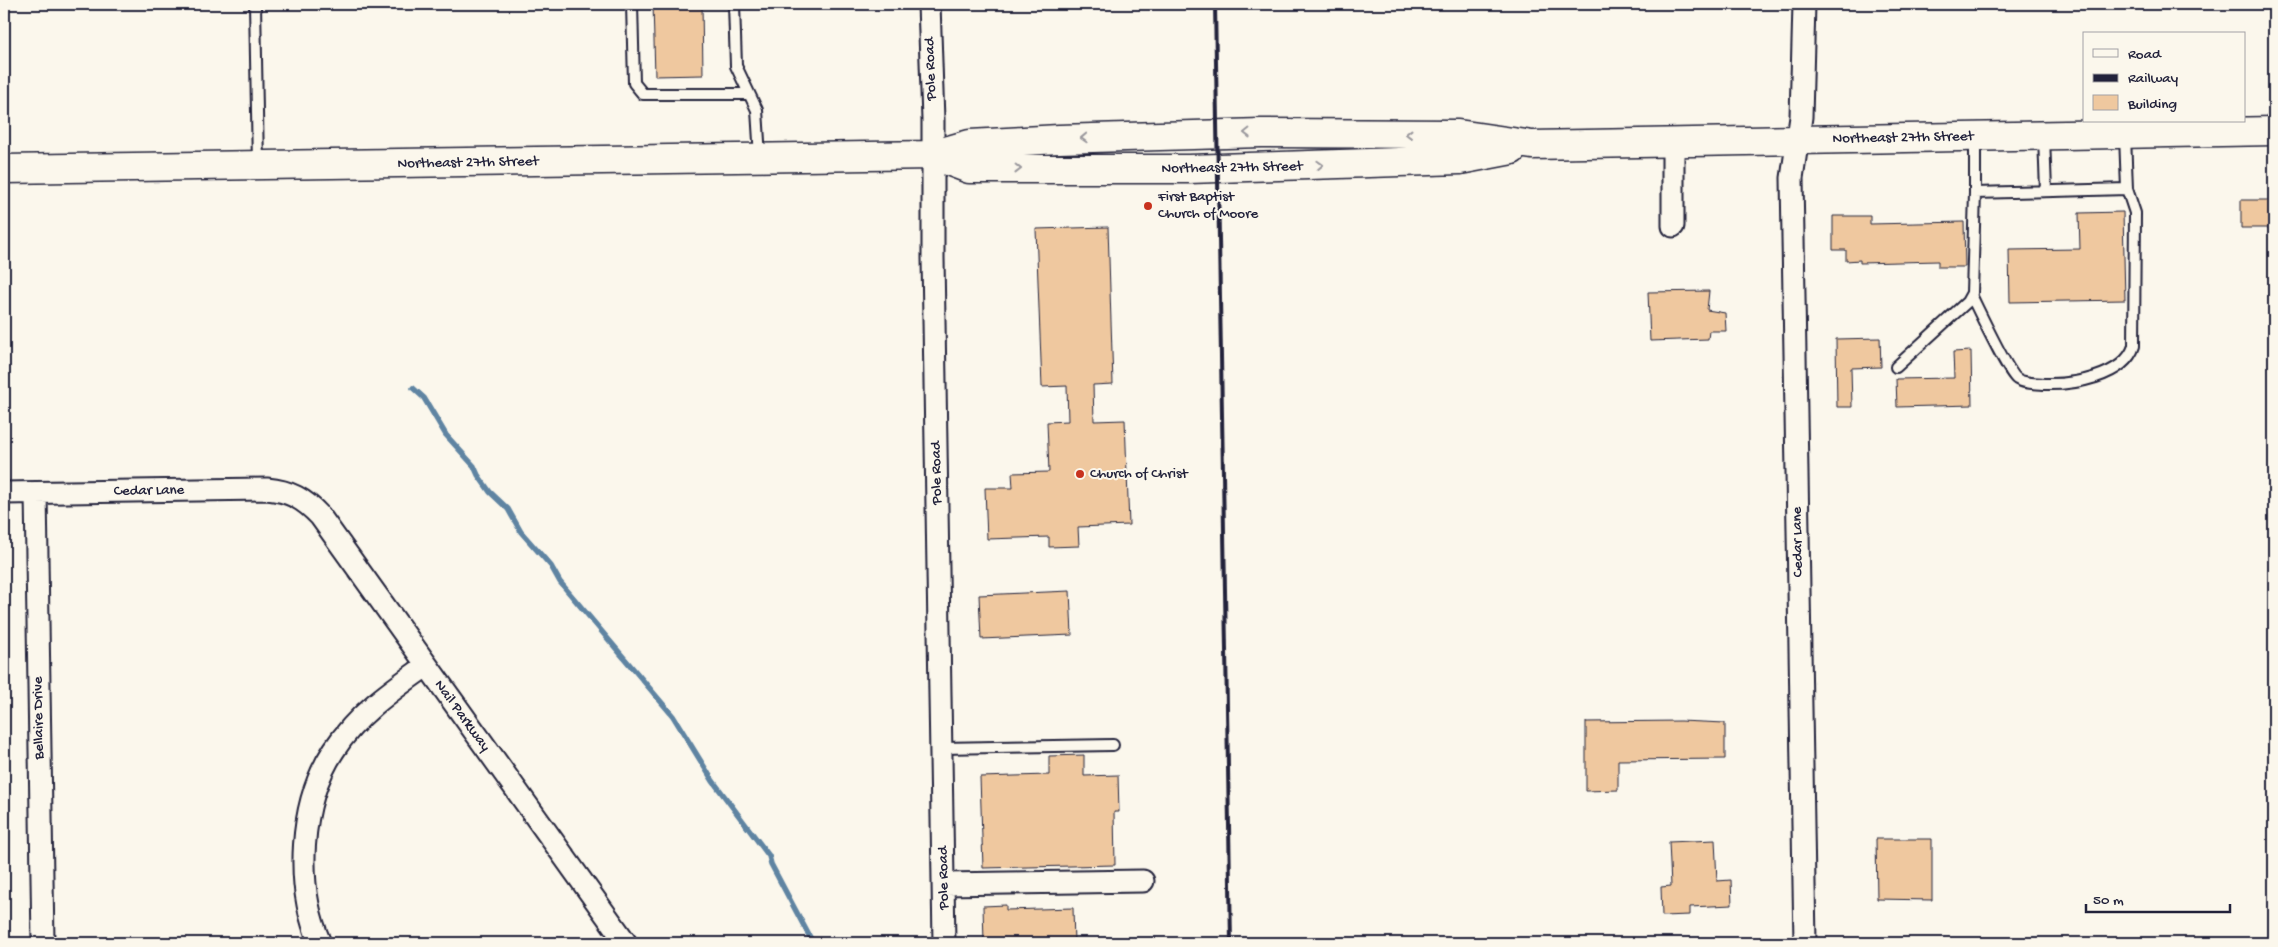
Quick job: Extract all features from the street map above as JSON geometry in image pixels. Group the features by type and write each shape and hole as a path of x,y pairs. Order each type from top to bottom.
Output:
{"main road":[{"name":"Northeast 27th Street","path":"4,169 932,155 969,169 1188,169 1460,160 1532,146 2274,131"}],"street":[{"name":"Pole Road","path":"929,4 933,120 944,943"},
{"name":"Cedar Lane","path":"1804,4 1801,117 1792,178 1805,943"},
{"path":"1673,143 1673,226"},
{"name":"Cedar Lane","path":"4,494 266,489 282,490 293,494"},
{"name":"Bellaire Drive","path":"36,493 43,943"},
{"name":"Nail Parkway","path":"293,494 303,499 320,516 626,943"},
{"path":"320,943 309,908 304,870 304,847 316,789 329,758 347,733 368,710 426,666"},
{"path":"944,884 1143,881"}],"lane":[{"path":"254,4 258,166"},
{"path":"632,4 634,83 643,94 749,94"},
{"path":"734,4 736,66 757,110 760,158"},
{"path":"1971,295 2009,368 2018,379 2033,383 2059,384 2080,382 2121,365 2131,355 2134,346 2135,213 2127,189 2125,134"},
{"path":"2044,136 2046,191"},
{"path":"1896,367 1967,302 1971,295 1973,288 1975,137"},
{"path":"1975,193 2127,189"},
{"path":"942,748 1113,746"}],"building":[{"path":"653,4 702,4 703,75 655,76"},
{"path":"2241,200 2274,200 2274,228 2241,228"},
{"path":"2123,212 2125,300 2010,302 2009,250 2080,249 2079,213"},
{"path":"1833,216 1870,216 1870,224 1964,222 1965,267 1938,267 1938,261 1860,263 1860,260 1846,261 1846,250 1833,250"},
{"path":"1108,227 1113,384 1093,385 1094,421 1125,420 1129,525 1078,527 1079,546 1049,547 1049,537 987,539 985,488 1013,488 1012,473 1049,472 1047,422 1068,421 1067,386 1042,387 1036,229"},
{"path":"1709,291 1707,310 1725,313 1726,331 1709,331 1708,339 1650,341 1648,292"},
{"path":"1880,338 1881,367 1851,368 1852,407 1837,407 1836,339"},
{"path":"1971,351 1972,405 1897,407 1896,379 1954,378 1953,352"},
{"path":"1070,591 1072,635 981,639 979,595"},
{"path":"1680,721 1725,723 1725,759 1618,760 1618,790 1586,791 1586,722"},
{"path":"1084,755 1084,776 1118,775 1119,812 1114,812 1115,865 983,868 980,777 1049,775 1049,756"},
{"path":"1876,839 1932,839 1932,900 1877,899"},
{"path":"1715,840 1717,881 1731,880 1732,905 1690,907 1690,915 1662,916 1661,887 1671,886 1669,842"},
{"path":"1006,905 1006,910 1073,908 1074,943 984,943 983,906"}],"waterway":[{"path":"413,388 424,398 446,435 474,466 490,492 508,509 521,532 551,566 560,582 673,716 713,781 769,856 771,864 813,943"}],"railway":[{"path":"1215,4 1231,943"}],"place":[{"name":"First Baptist Church of Moore","path":"1148,206"},
{"name":"Church of Christ","path":"1080,474"}]}
